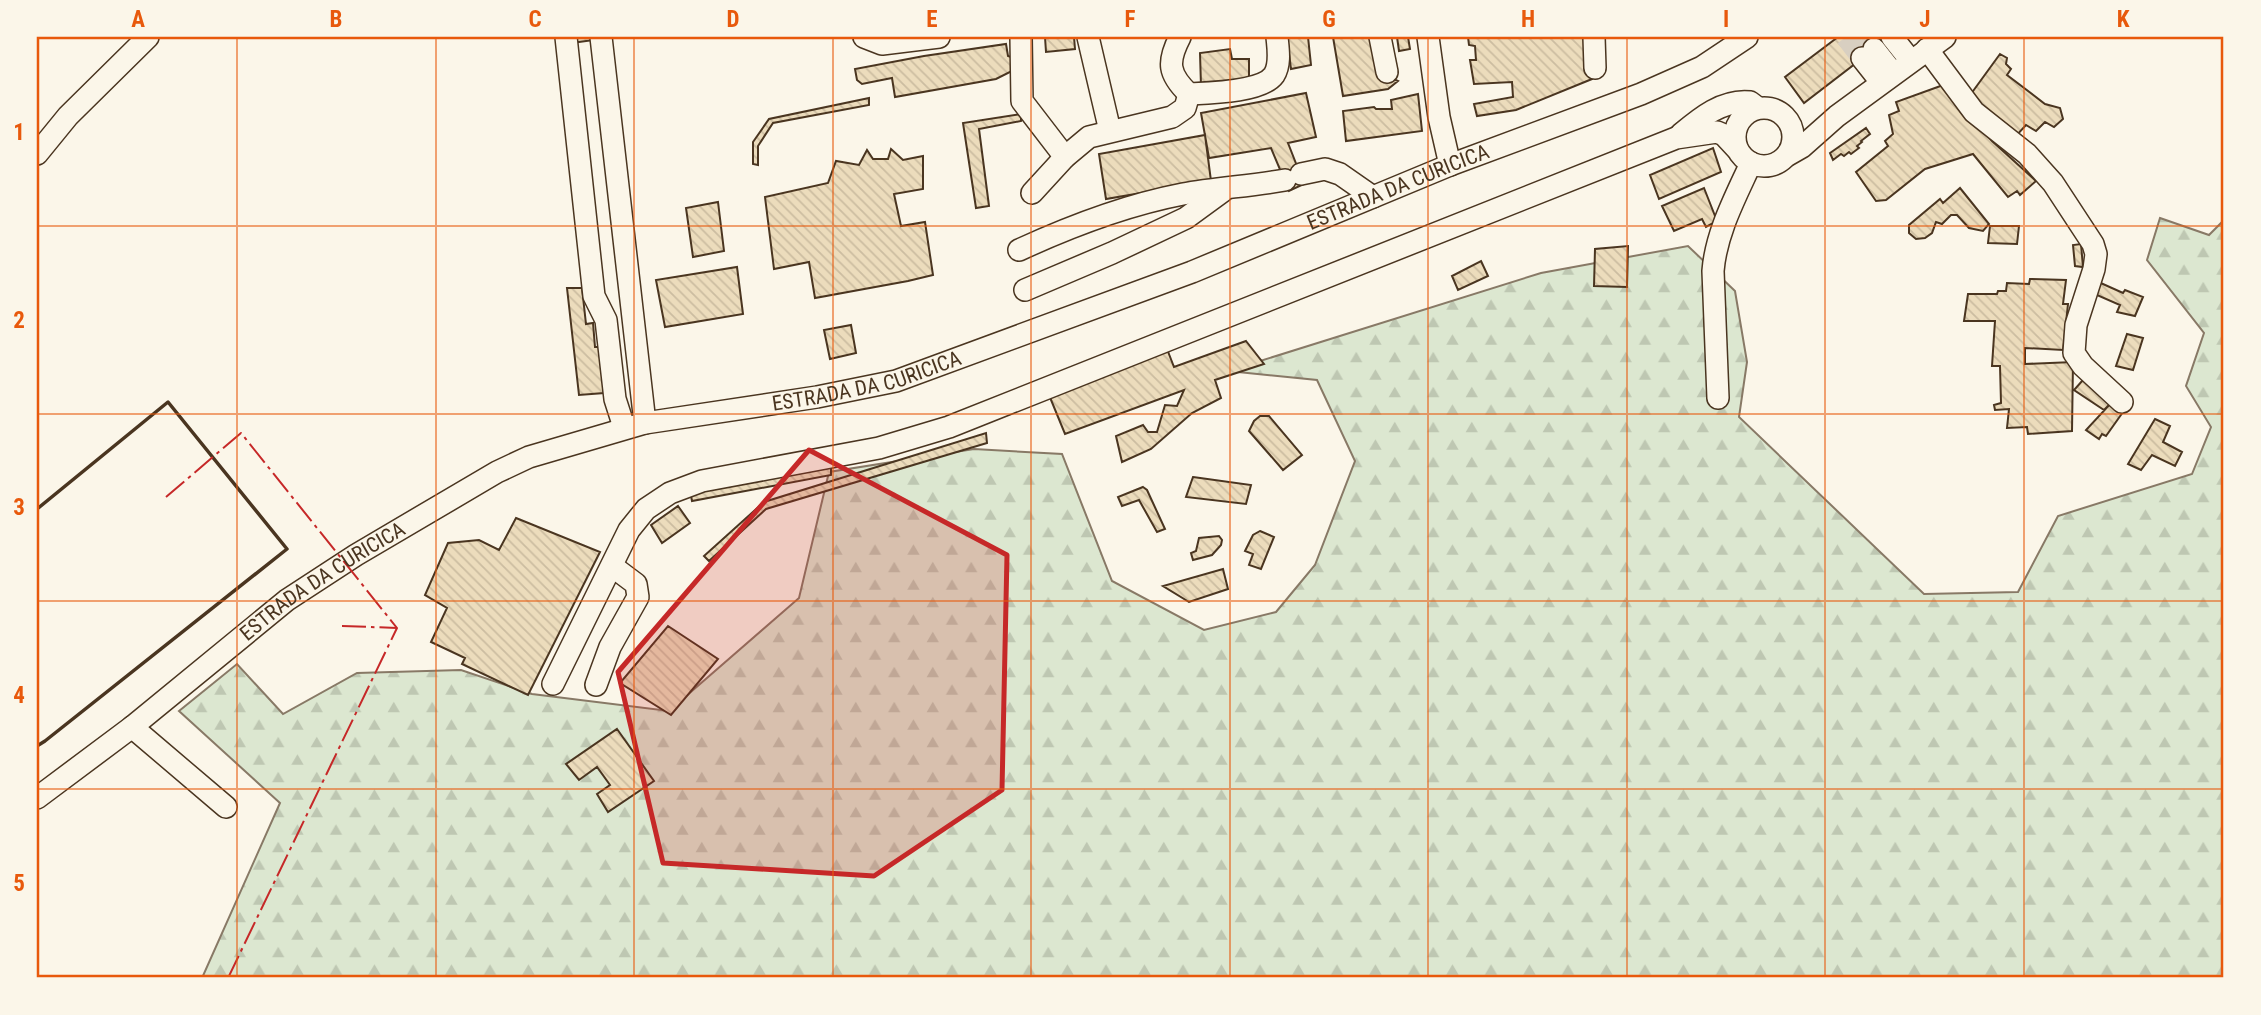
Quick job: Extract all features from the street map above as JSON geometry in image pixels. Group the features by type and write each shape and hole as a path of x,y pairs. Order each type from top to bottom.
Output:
{"street":[{"path":"37,154 68,116 148,37"},
{"path":"566,37 594,296 606,320 615,399 635,425"},
{"path":"601,37 635,425"},
{"path":"864,37 882,44 939,37"},
{"path":"1021,37 1022,101 1065,157"},
{"path":"1087,37 1110,131"},
{"path":"1180,37 1171,61 1173,76 1189,94"},
{"path":"1189,94 1256,86 1266,82 1277,67 1277,37"},
{"path":"1380,37 1387,72"},
{"path":"1428,37 1439,117 1450,165"},
{"path":"1594,37 1595,68"},
{"name":"ESTRADA DA CURICICA","path":"37,798 132,727 287,600 356,555 497,472 529,457 635,425 817,397 896,381 1192,272 1450,165 1641,94 1702,67 1747,37"},
{"path":"1892,37 1903,66"},
{"path":"553,684 629,530 646,509 670,493 702,481 879,448 948,427 1676,138 1717,132 1724,135 1744,156 1760,166 1771,166 1795,152 1836,116 1945,37"},
{"path":"1868,54 1903,66 1974,112 2027,154 2053,183 2088,234 2096,254 2094,270 2076,325 2074,353 2083,366 2122,402"},
{"path":"1032,193 1065,157 1089,137 1172,117 1185,108 1189,94"},
{"path":"1676,138 1698,119 1717,109 1741,101 1750,102 1758,108"},
{"path":"1718,398 1714,251 1744,156 1734,139 1736,128 1748,112 1758,108 1778,111 1786,117 1802,122 1836,116"},
{"path":"1786,117 1794,136 1788,155"},
{"path":"1019,250 1061,231 1147,202 1325,169 1340,174 1373,197"},
{"path":"1025,290 1186,218 1225,189"},
{"path":"596,685 610,647 638,597 636,584 611,566"},
{"path":"132,727 226,807"}],"highlighted area":[{"path":"809,450 1007,555 1002,790 874,876 663,863 618,672"}],"green space":[{"path":"2160,218 2209,235 2224,220 2224,978 202,978 280,803 179,711 237,664 283,714 357,673 461,670 532,694 669,711 799,598 829,472 974,449 1062,454 1112,581 1204,630 1276,612 1315,565 1355,461 1317,380 1228,371 1541,273 1688,246 1735,291 1747,362 1739,417 1924,594 2018,592 2058,516 2192,474 2211,427 2186,386 2204,333 2147,260"}],"building":[{"path":"571,37 593,37 594,40 571,43"},
{"path":"1045,37 1074,37 1075,49 1046,52"},
{"path":"1287,37 1308,37 1311,65 1291,69"},
{"path":"1333,37 1371,37 1376,71 1398,81 1388,89 1343,96"},
{"path":"1397,37 1408,37 1410,49 1399,51"},
{"path":"1468,37 1587,37 1592,79 1516,110 1477,116 1474,104 1513,97 1512,82 1474,84 1470,60 1476,60 1475,46 1469,45"},
{"path":"1838,37 1884,37 1886,40 1804,103 1785,77"},
{"path":"1006,44 1014,70 996,79 895,97 892,78 862,84 857,80 855,69"},
{"path":"1230,49 1232,59 1249,59 1249,80 1201,86 1200,53"},
{"path":"2000,54 2007,58 2006,64 2011,69 2007,75 2045,104 2060,108 2063,119 2054,127 2045,122 2036,131 2026,125 2016,136 1968,98"},
{"path":"1946,84 1992,141 2036,181 2020,195 2017,191 2008,197 1973,154 1925,169 1886,200 1876,201 1856,172 1888,146 1885,141 1893,134 1889,115 1899,111 1896,102"},
{"path":"1306,93 1316,137 1288,143 1304,184 1289,191 1271,148 1209,158 1201,113"},
{"path":"1418,94 1422,131 1346,141 1343,111 1374,107 1392,109 1391,100"},
{"path":"869,98 869,105 773,123 758,146 758,165 753,164 753,142 769,119"},
{"path":"1021,114 1021,121 979,129 989,206 976,208 963,123"},
{"path":"1866,128 1870,134 1857,146 1859,148 1833,160 1830,153"},
{"path":"1205,135 1211,181 1106,199 1099,154"},
{"path":"1713,148 1721,172 1659,199 1650,175"},
{"path":"891,149 903,160 923,156 923,189 894,194 901,226 925,222 933,275 815,298 809,262 774,269 765,197 828,183 836,161 859,165 867,150 873,159 888,159"},
{"path":"1704,188 1717,221 1706,227 1702,219 1674,231 1662,206"},
{"path":"1960,188 1989,224 1983,231 1969,228 1957,215 1951,215 1942,224 1936,222 1932,233 1925,238 1916,239 1909,233 1909,225 1940,199 1943,203"},
{"path":"718,202 724,251 693,257 686,208"},
{"path":"1990,226 2019,226 2017,244 1988,243"},
{"path":"2081,244 2083,267 2075,266 2073,245"},
{"path":"1628,246 1627,287 1594,286 1595,249"},
{"path":"1481,261 1488,276 1458,290 1452,276"},
{"path":"737,267 743,314 665,327 656,280"},
{"path":"2030,279 2066,280 2063,304 2068,304 2063,350 2025,348 2025,364 2073,362 2072,431 2028,434 2027,427 2007,428 2009,409 1995,410 1994,405 2001,403 2000,366 1992,366 1995,321 1964,321 1968,294 1997,294 1998,291 2006,291 2007,283 2029,284"},
{"path":"2094,280 2123,293 2125,290 2143,297 2135,316 2117,312 2120,305 2090,292"},
{"path":"567,288 582,288 586,324 593,323 595,347 601,347 604,393 579,395"},
{"path":"851,325 856,353 830,359 824,330"},
{"path":"2127,334 2143,338 2133,370 2116,366"},
{"path":"1246,341 1264,364 1215,380 1221,398 1192,413 1151,449 1122,462 1116,436 1143,425 1148,432 1157,432 1165,405 1177,406 1184,390 1065,434 1049,395 1167,349 1174,367"},
{"path":"2083,380 2111,403 2104,410 2074,390"},
{"path":"2111,403 2123,412 2106,436 2102,434 2099,439 2086,430"},
{"path":"1260,416 1269,416 1302,455 1283,470 1249,431"},
{"path":"2155,419 2170,426 2163,442 2182,452 2175,466 2152,455 2141,470 2128,464"},
{"path":"986,433 987,443 766,509 709,561 704,556 764,502"},
{"path":"831,466 831,475 692,501 690,491"},
{"path":"1193,477 1251,485 1246,504 1186,497"},
{"path":"1143,487 1147,490 1165,529 1157,532 1139,500 1122,506 1118,497"},
{"path":"678,506 690,523 662,543 651,525"},
{"path":"516,518 600,552 528,695 462,664 465,658 431,642 447,608 425,595 448,543 479,540 499,550"},
{"path":"1260,531 1274,537 1261,569 1249,565 1253,554 1245,551 1253,535"},
{"path":"1219,536 1221,545 1212,555 1193,560 1191,553 1196,551 1199,538"},
{"path":"1223,569 1228,589 1189,602 1163,586"},
{"path":"668,626 718,659 671,715 620,683"},
{"path":"617,729 654,781 608,812 597,794 610,785 597,767 579,780 566,764"}],"tunnel":[{"path":"1846,37 1862,58"},
{"path":"1865,37 1874,49"}],"wall":[{"path":"37,509 168,402 287,549 37,746"}],"power":[{"path":"166,497 241,433 397,628 228,978"},
{"path":"342,626 397,628"}]}
